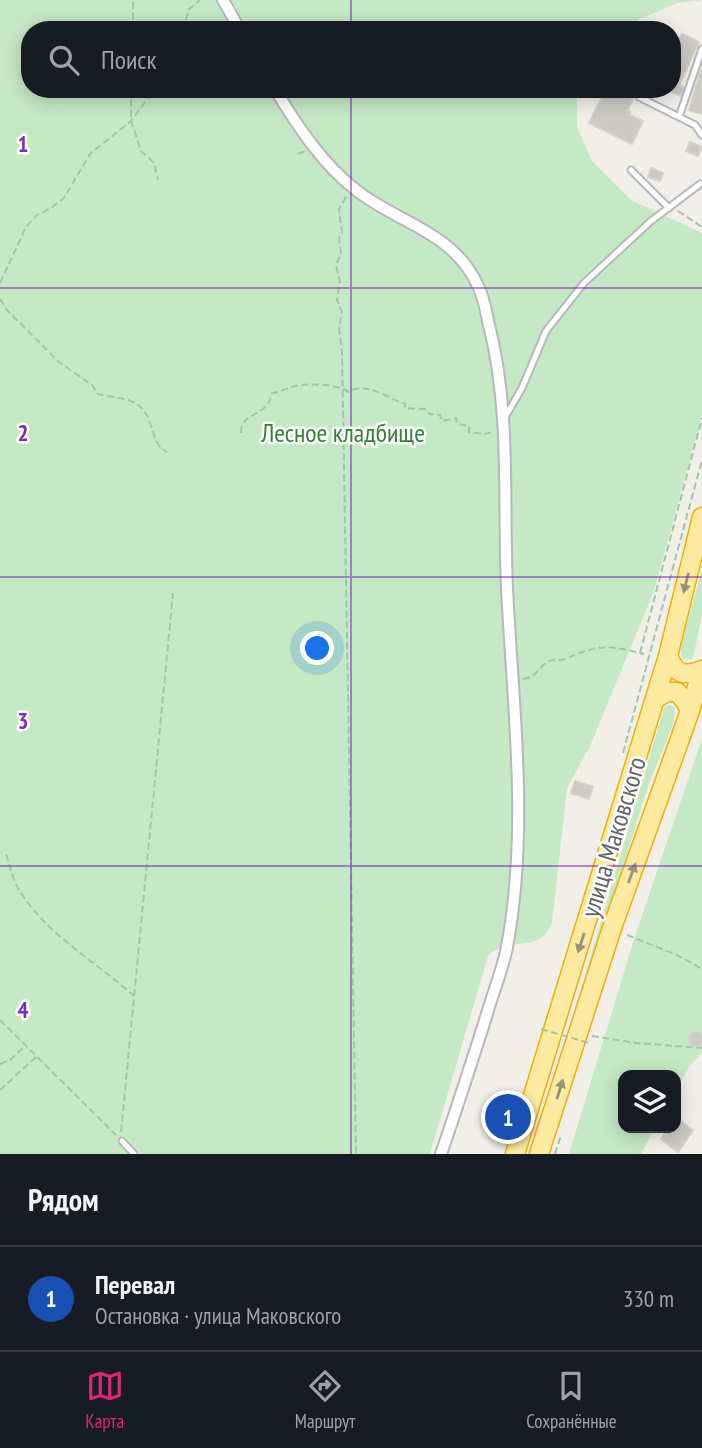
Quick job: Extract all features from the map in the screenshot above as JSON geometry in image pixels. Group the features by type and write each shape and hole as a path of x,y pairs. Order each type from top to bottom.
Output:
{"highway":[{"name":"улица Маковского","path":"515,1154 668,656 702,517"},
{"path":"668,656 674,668 682,673 702,670"},
{"name":"улица Маковского","path":"539,1154 608,941 702,670"},
{"path":"655,699 667,692 677,692 690,711"}],"street":[{"path":"223,0 235,21"},
{"path":"281,98 335,172 354,189 439,238 462,257 479,287 494,345 504,424 507,589 519,765 514,884 507,949 441,1154"}],"lane":[{"path":"680,117 702,49"},
{"path":"641,98 695,125 702,135"},
{"path":"631,170 670,208"},
{"path":"504,424 546,331 584,283 622,246 700,184"},
{"path":"122,1141 134,1154"}],"path":[{"path":"132,21 133,0"},
{"path":"186,21 189,9 200,0"},
{"path":"131,98 131,121 141,151 154,163 158,180"},
{"path":"0,283 26,227 37,215 64,198 90,154 131,121 148,98"},
{"path":"354,189 341,203 341,254 336,265 340,282 337,300 342,312 339,327 342,351 356,1154"},
{"path":"670,208 702,227"},
{"path":"0,299 6,309 58,362 92,385 98,394 137,404 154,429 156,442 167,452"},
{"path":"241,433 243,422 260,413 271,399 272,393 295,386 341,386 348,392 351,389 365,388 405,404 405,408 425,409 430,414 440,415 442,421 456,418 457,424 469,426 469,432 484,434 504,424"},
{"path":"640,653 702,418"},
{"path":"634,713 702,460"},
{"path":"0,1020 121,1140 173,593"},
{"path":"514,680 531,678 549,661 564,660 574,654 602,646 644,654"},
{"path":"6,854 18,889 40,916 135,997"},
{"path":"625,934 660,947 702,969"},
{"path":"541,1029 589,1043"},
{"path":"592,1036 702,1048"},
{"path":"0,1064 26,1045"},
{"path":"0,1090 37,1056"}],"green space":[{"name":"Лесное кладбище","path":"0,0 702,0 677,3 637,21 21,21 21,98 577,98 577,127 592,161 631,200 702,233 702,414 654,591 590,746 567,788 552,923 538,939 505,946 488,956 430,1154 0,1154"},
{"path":"702,569 702,614 694,654 692,659 683,660 680,648"},
{"path":"664,707 675,707 674,722 647,789 583,982"},
{"path":"702,739 702,1052 681,1081 681,1070 618,1070 618,1133 652,1133 641,1154 569,1154 635,936"}],"building":[{"path":"682,34 699,42 681,81"},
{"path":"702,66 702,114 689,110"},
{"path":"602,98 634,98 627,111 630,112 629,115 643,121 632,144 589,123"},
{"path":"690,142 702,147 698,156 686,151"},
{"path":"651,168 663,173 660,181 648,177"},
{"path":"575,781 593,787 589,799 571,793"},
{"path":"696,1032 701,1034 701,1044 696,1046 691,1044 689,1039 691,1034"},
{"path":"681,1122 693,1130 678,1152 661,1139 665,1133 681,1133"}],"place":[{"name":"Перевал","path":"508,1117"}]}
